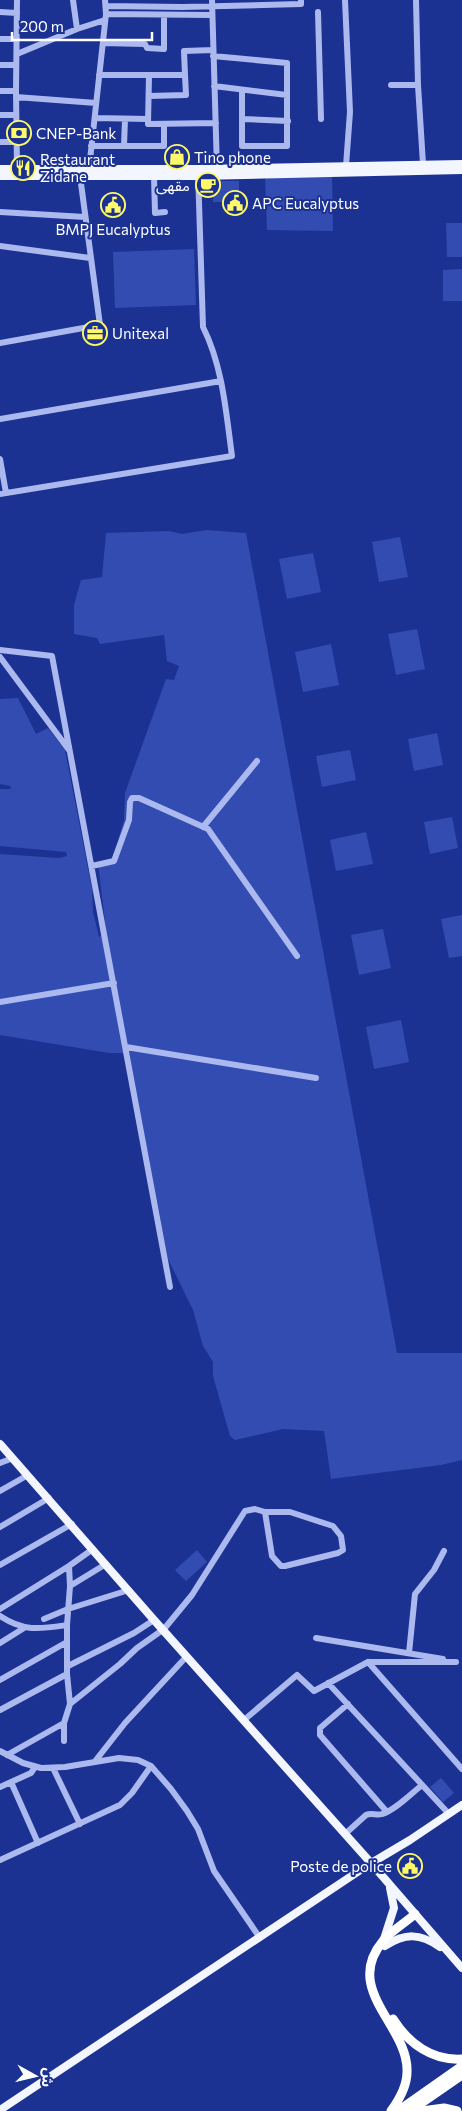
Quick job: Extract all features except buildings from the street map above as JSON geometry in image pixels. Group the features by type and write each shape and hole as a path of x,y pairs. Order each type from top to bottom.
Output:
{"highway":[{"path":"391,2111 403,2090 408,2074 402,2046 380,2009 370,1979 373,1956 384,1943 417,1917"},
{"path":"384,1943 375,1972 378,1990 385,2007 398,2027 415,2045 429,2053 444,2058 462,2060"},
{"path":"398,2111 462,2066"},
{"path":"410,2111 462,2075"},
{"path":"422,2111 444,2108 457,2111"}],"main road":[{"path":"0,176 154,176 198,173 217,169 462,164"},
{"path":"0,169 89,169 198,173 462,170"},
{"path":"0,1444 72,1524 154,1620 371,1862 462,1968"},
{"path":"0,2110 371,1862 410,1840 462,1805"},
{"path":"384,1943 394,1908 394,1899 389,1884"},
{"path":"384,1943 414,1935 427,1938 449,1952"}],"street":[{"path":"17,0 17,170"},
{"path":"72,0 77,29"},
{"path":"181,0 182,8"},
{"path":"89,169 103,43 105,3 182,8 212,4 301,4 301,0"},
{"path":"345,0 350,112 346,166"},
{"path":"416,0 418,85 423,164"},
{"path":"212,4 217,169"},
{"path":"0,12 17,13"},
{"path":"318,12 321,119"},
{"path":"17,54 105,18 212,15"},
{"path":"103,43 145,44 147,48 164,49 164,16"},
{"path":"0,39 17,39"},
{"path":"148,96 186,95 184,51 287,63 287,146 242,146 242,90"},
{"path":"0,65 16,65"},
{"path":"99,75 185,75"},
{"path":"149,76 148,124 216,123"},
{"path":"391,86 418,85"},
{"path":"214,86 287,95"},
{"path":"0,91 96,103"},
{"path":"0,115 16,115"},
{"path":"95,118 148,119"},
{"path":"242,119 288,121"},
{"path":"124,146 125,120"},
{"path":"91,146 164,146 164,124"},
{"path":"0,142 16,142"},
{"path":"0,459 3,494 232,456 221,381 213,346 203,327 198,173"},
{"path":"0,343 100,325 80,176"},
{"path":"154,176 155,213 165,212"},
{"path":"0,212 85,217"},
{"path":"0,246 90,258"},
{"path":"0,419 221,381"},
{"path":"0,650 52,656 170,1287"},
{"path":"0,657 70,751"},
{"path":"203,827 257,761"},
{"path":"92,866 114,861 129,820 130,802 132,798 139,798 208,830 297,956"},
{"path":"0,1002 114,983"},
{"path":"126,1047 316,1078"},
{"path":"0,1463 13,1458"},
{"path":"0,1491 28,1474"},
{"path":"0,1527 49,1498"},
{"path":"70,1704 120,1664 136,1648 164,1629 192,1595 242,1514 248,1509 255,1508 265,1512 290,1512 333,1526 341,1536 343,1550 338,1553 281,1566 272,1556 265,1512"},
{"path":"0,1566 72,1524"},
{"path":"0,1608 93,1549"},
{"path":"409,1653 415,1594 434,1570 444,1551"},
{"path":"70,1586 106,1564"},
{"path":"64,1741 64,1723 70,1704 67,1674 69,1566"},
{"path":"44,1619 68,1609 129,1590"},
{"path":"0,1616 24,1628 33,1629 67,1625"},
{"path":"68,1666 134,1633 154,1620"},
{"path":"0,1643 24,1628"},
{"path":"316,1638 459,1662"},
{"path":"0,1680 67,1642"},
{"path":"96,1760 125,1724 187,1656"},
{"path":"244,1720 297,1675 314,1691 368,1662 459,1662"},
{"path":"368,1662 462,1769"},
{"path":"0,1710 67,1674"},
{"path":"328,1683 449,1814"},
{"path":"348,1704 320,1728 320,1735 388,1812"},
{"path":"7,1756 64,1723"},
{"path":"0,1751 7,1756 35,1767 53,1768 80,1765 109,1758 130,1759 151,1766 172,1789 188,1812 198,1829 214,1871 260,1938"},
{"path":"0,1860 120,1805 132,1793 151,1766"},
{"path":"0,1787 31,1773 35,1767"},
{"path":"53,1768 80,1824"},
{"path":"11,1782 38,1843"},
{"path":"345,1834 369,1813 381,1815 388,1812 422,1785"}],"shaded area":[{"path":"332,173 333,231 267,230 265,175"},
{"path":"213,181 239,181 239,202 213,202"},
{"path":"446,223 462,223 462,257 447,257"},
{"path":"194,249 196,305 115,308 113,252"},
{"path":"462,269 462,301 443,301 443,270"},
{"path":"206,530 246,533 397,1353 462,1353 462,1460 441,1465 331,1479 324,1431 283,1429 235,1440 230,1436 213,1376 213,1362 203,1346 193,1310 168,1259 129,1053 109,1053 0,1035 0,854 59,858 67,856 66,852 0,846 0,789 11,789 10,786 0,784 0,699 18,698 36,734 48,728 65,750 92,889 93,912 99,937 106,930 98,863 112,861 124,820 125,793 166,679 174,680 179,666 167,661 164,635 100,644 97,638 74,634 74,605 81,580 102,577 106,533 169,531 182,534"},
{"path":"400,537 408,577 379,582 372,542"},
{"path":"313,553 321,592 287,599 279,559"},
{"path":"417,629 425,669 396,675 388,634"},
{"path":"331,644 339,685 303,692 295,652"},
{"path":"437,733 443,765 414,771 408,739"},
{"path":"350,750 356,780 322,787 316,756"},
{"path":"452,817 458,848 430,854 424,822"},
{"path":"366,832 373,864 336,871 330,840"},
{"path":"462,915 462,956 449,958 441,919"},
{"path":"383,929 391,968 359,975 351,935"},
{"path":"401,1020 409,1062 374,1069 366,1027"},
{"path":"197,1550 207,1562 186,1581 175,1570"},
{"path":"441,1778 454,1793 443,1802 430,1787"}],"place":[{"name":"CNEP-Bank","path":"19,133"},
{"name":"Tino phone","path":"177,157"},
{"name":"Restaurant Zidane","path":"23,168"},
{"name":"مقهى","path":"208,185"},
{"name":"APC Eucalyptus","path":"235,203"},
{"name":"BMPJ Eucalyptus","path":"113,205"},
{"name":"Unitexal","path":"95,333"},
{"name":"Poste de police","path":"410,1866"}]}
